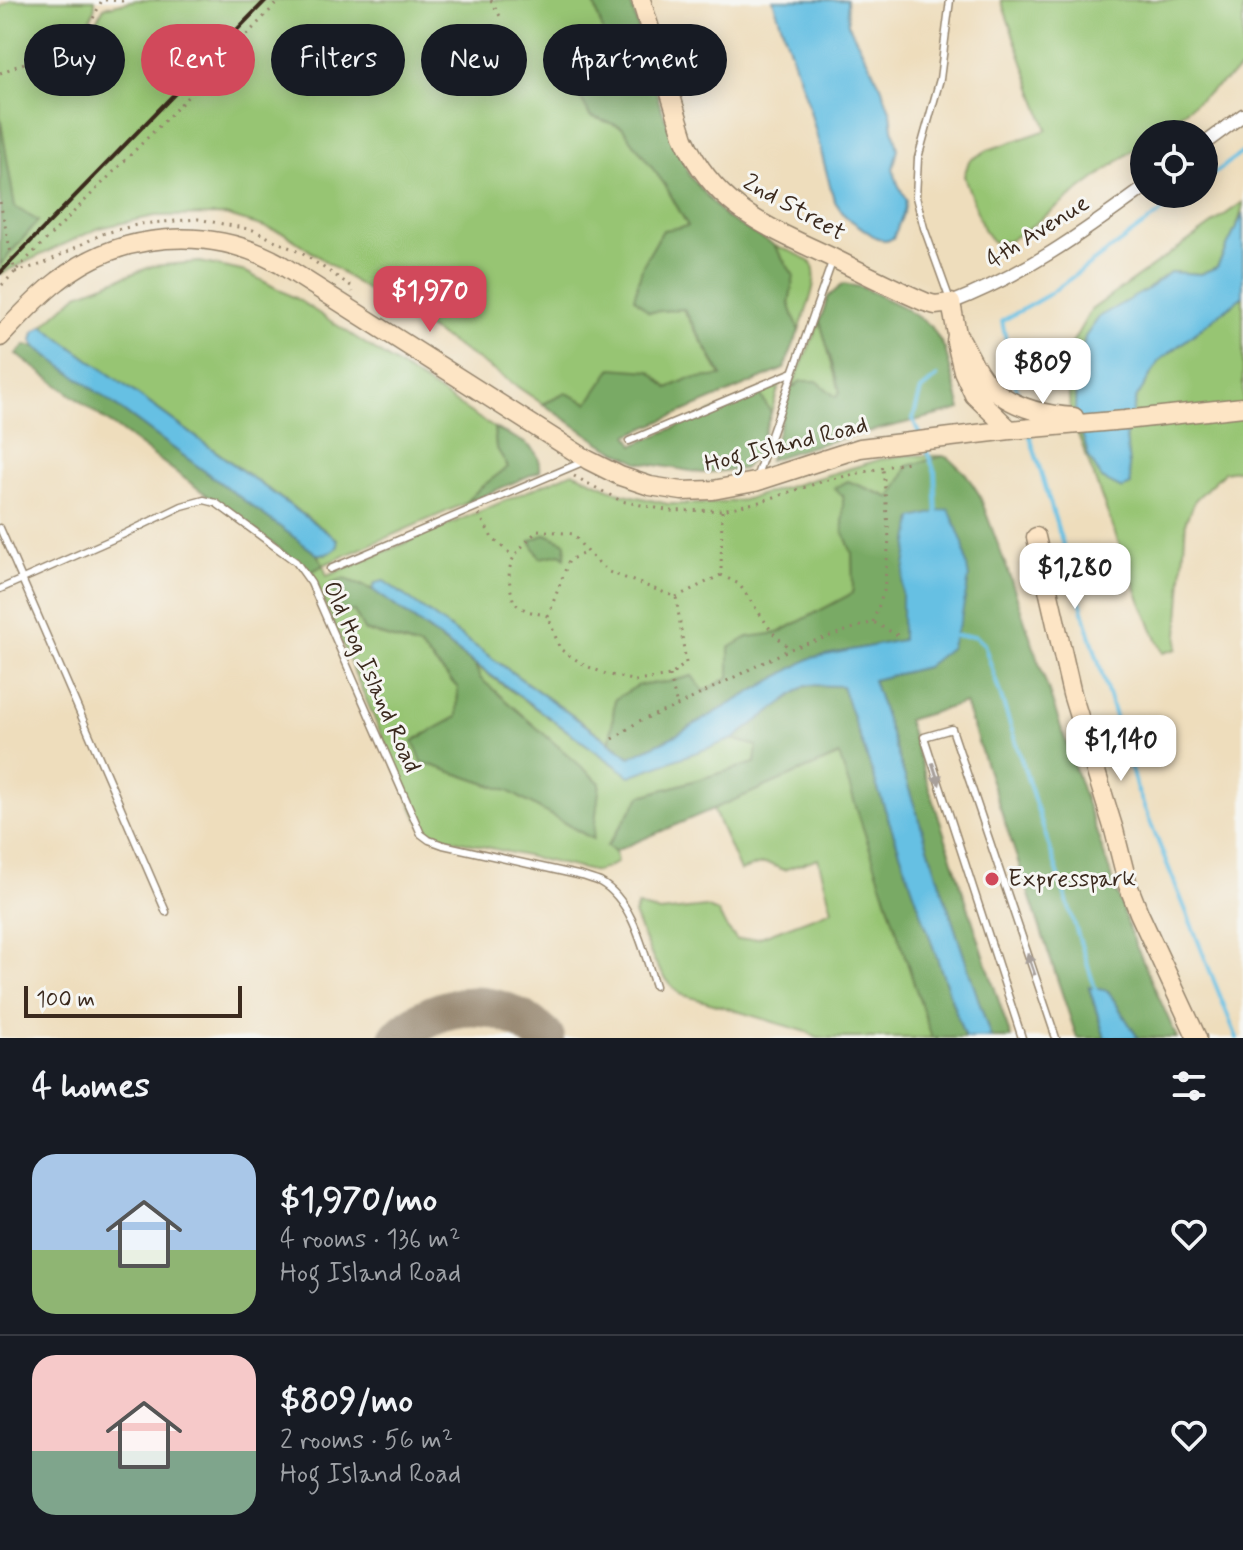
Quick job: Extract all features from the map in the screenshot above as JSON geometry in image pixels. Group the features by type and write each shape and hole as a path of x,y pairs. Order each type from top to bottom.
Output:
{"street":[{"name":"2nd Street","path":"641,0 684,138 693,159 719,191 739,210 794,241 925,302 935,305 951,303"},
{"path":"1218,134 1243,115"},
{"name":"4th Avenue","path":"951,303 987,289 1041,260 1130,198"},
{"name":"Hog Island Road","path":"0,337 57,282 92,259 149,241 184,238 229,243 265,255 588,460 628,479 666,489 713,490 755,482 860,448 1125,420"},
{"path":"951,303 963,371 974,395 1014,430"},
{"path":"957,334 986,382 1005,399 1032,409 1061,416 1125,420 1243,407"},
{"path":"1036,537 1072,694 1128,885 1197,1038"}],"lane":[{"path":"950,0 940,79 918,158 916,197 951,303"},
{"path":"755,482 833,258"},
{"path":"629,441 793,372"},
{"path":"330,569 588,460"},
{"name":"Old Hog Island Road","path":"0,589 182,506 204,500 216,503 296,562 311,583 421,834 443,845 602,883 629,912 655,986"},
{"path":"0,528 166,912"},
{"path":"1022,1038 924,737 952,729 1056,1038"}],"path":[{"path":"0,73 78,41 104,0 125,0"},
{"path":"0,287 280,0"},
{"path":"491,0 500,16"},
{"path":"0,202 15,272"},
{"path":"873,622 884,591 889,539 883,467"},
{"path":"475,507 492,538 513,556"},
{"path":"721,575 722,510"},
{"path":"548,616 527,611 514,603 511,592 509,566 513,556 538,530 573,534 609,572 676,597 721,575"},
{"path":"587,552 569,560 548,616 560,649 584,665 636,681 670,676 686,663 676,597"},
{"path":"721,575 739,584 773,633 790,649"},
{"path":"613,739 639,721 677,706 790,649 873,622 899,636"},
{"path":"670,676 677,706"}],"green space":[{"path":"11,0 95,0 87,24 24,24 24,96 125,96 125,24 94,24 104,7 136,0 593,0 601,24 543,24 543,96 584,96 581,98 590,116 622,127 665,185 688,226 649,312 683,309 722,377 688,379 668,388 588,403 566,393 543,404 284,233 225,215 155,216 99,228 0,274 0,265 38,221 15,208 0,117 0,7"},
{"path":"593,0 630,0 637,24 601,24"},
{"path":"1001,0 1243,0 1243,67 1173,120 1130,120 1130,152 1025,231 1008,241 993,242 983,229 964,176 969,161 988,150 1047,130"},
{"path":"657,96 689,175 725,217 774,245 794,276 789,303 799,331 784,369 628,435 634,445 759,392 771,413 756,455 743,469 702,473 638,462 602,444 543,404 566,393 588,403 612,368 650,371 668,388 688,379 722,376 684,309 649,312 634,298 643,265 663,230 688,226 665,185 622,127 590,116 581,98"},
{"path":"0,117 15,207 38,221 0,265"},
{"path":"1243,202 1237,226 1217,267 1200,274 1170,272 1148,289 1075,411 1089,457 1102,479 1130,485 1126,436 1136,399 1159,361 1243,296 1243,469 1224,472 1195,500 1186,520 1177,649 1163,653 1070,413 1067,352 1091,310"},
{"path":"774,245 802,257 813,268 814,285 799,331 789,303 793,276"},
{"path":"200,262 246,272 297,299 494,428 496,447 509,467 464,504 323,565 317,554 326,554 337,539 43,326 78,294 153,266"},
{"path":"843,284 861,287 901,306 931,326 945,349 961,409 769,460 791,389 801,381 817,381 836,397 840,392 820,321 828,297"},
{"path":"820,321 840,392 836,398 801,381 791,389"},
{"path":"25,345 36,347 317,554 323,565 311,572 16,354"},
{"path":"780,383 771,413 759,392"},
{"path":"494,428 532,449 540,462 540,471 464,504 508,467 496,447"},
{"path":"904,455 943,456 908,466 892,498 848,481 835,488 843,496 843,531 852,552 854,593 778,633 768,635 729,677 703,692 692,676 615,699 610,742 384,581 375,583 373,590 345,579 354,611 365,631 420,647 458,688 457,717 422,762 508,791 592,839 480,678 475,665 630,776 733,739 758,746 755,763 641,796 607,846 615,851 617,863 596,872 438,836 425,829 416,815 311,572 323,565 327,576 573,472 620,493 668,504 710,504 743,500 882,459"},
{"path":"943,456 966,474 979,494 1132,937 1177,1038 1138,1038 1108,991 1089,988 1105,1038 1077,1038 965,703 907,720 1011,1038 991,1038 873,680 926,667 902,584 902,640 811,658 676,735 630,757 610,742 615,699 639,685 692,676 704,691 729,677 729,648 748,637 778,633 853,593 852,553 843,531 843,496 834,488 848,481 891,498 908,466"},
{"path":"546,534 566,543 565,558 561,554 540,558 530,541"},
{"path":"345,579 373,590 475,665 480,678 600,783 593,839 508,791 422,762 413,741 457,717 458,688 420,647 364,630 354,611 341,613 331,583"},
{"path":"806,685 842,686 965,1038 932,1038 839,755 615,851 607,846 641,796 755,763 757,746 733,739"},
{"path":"840,755 932,1038 817,1038 807,1032 680,994 658,967 634,914 638,906 660,912 706,907 718,912 737,940 758,938 832,910 818,858 784,870 764,864 740,871 713,809"}],"water":[{"path":"773,0 847,0 848,24 881,86 891,113 898,149 893,169 906,200 893,238 887,241 875,237 845,216 834,200 808,103"},
{"path":"1243,214 1243,296 1159,361 1136,399 1126,436 1131,485 1122,489 1102,479 1089,457 1075,411 1076,380 1085,337 1100,316 1148,289 1170,272 1200,274 1217,267"},
{"path":"43,326 337,539 338,546 329,553 317,554 36,347 32,341 34,332"},
{"path":"949,509 963,543 969,578 961,619 950,648 926,667 873,680 991,1038 965,1038 842,686 806,685 733,739 630,776 373,590 375,583 384,581 630,757 676,735 811,658 902,640 902,584 913,518"},
{"path":"1089,987 1108,991 1138,1038 1105,1038"}],"waterway":[{"path":"1218,171 1243,152"},
{"path":"1018,397 1002,321 1048,295 1167,208"},
{"path":"920,436 913,419 921,390 937,377"},
{"path":"1029,433 1137,789 1237,1038"},
{"path":"924,444 935,472 937,517"},
{"path":"951,636 975,636 984,644 1097,994"}],"taxiway":[{"path":"399,1038 434,1015 472,1006 510,1014 545,1038"}],"railway":[{"path":"0,273 266,0"}],"place":[{"name":"Expresspark","path":"992,879"}]}
